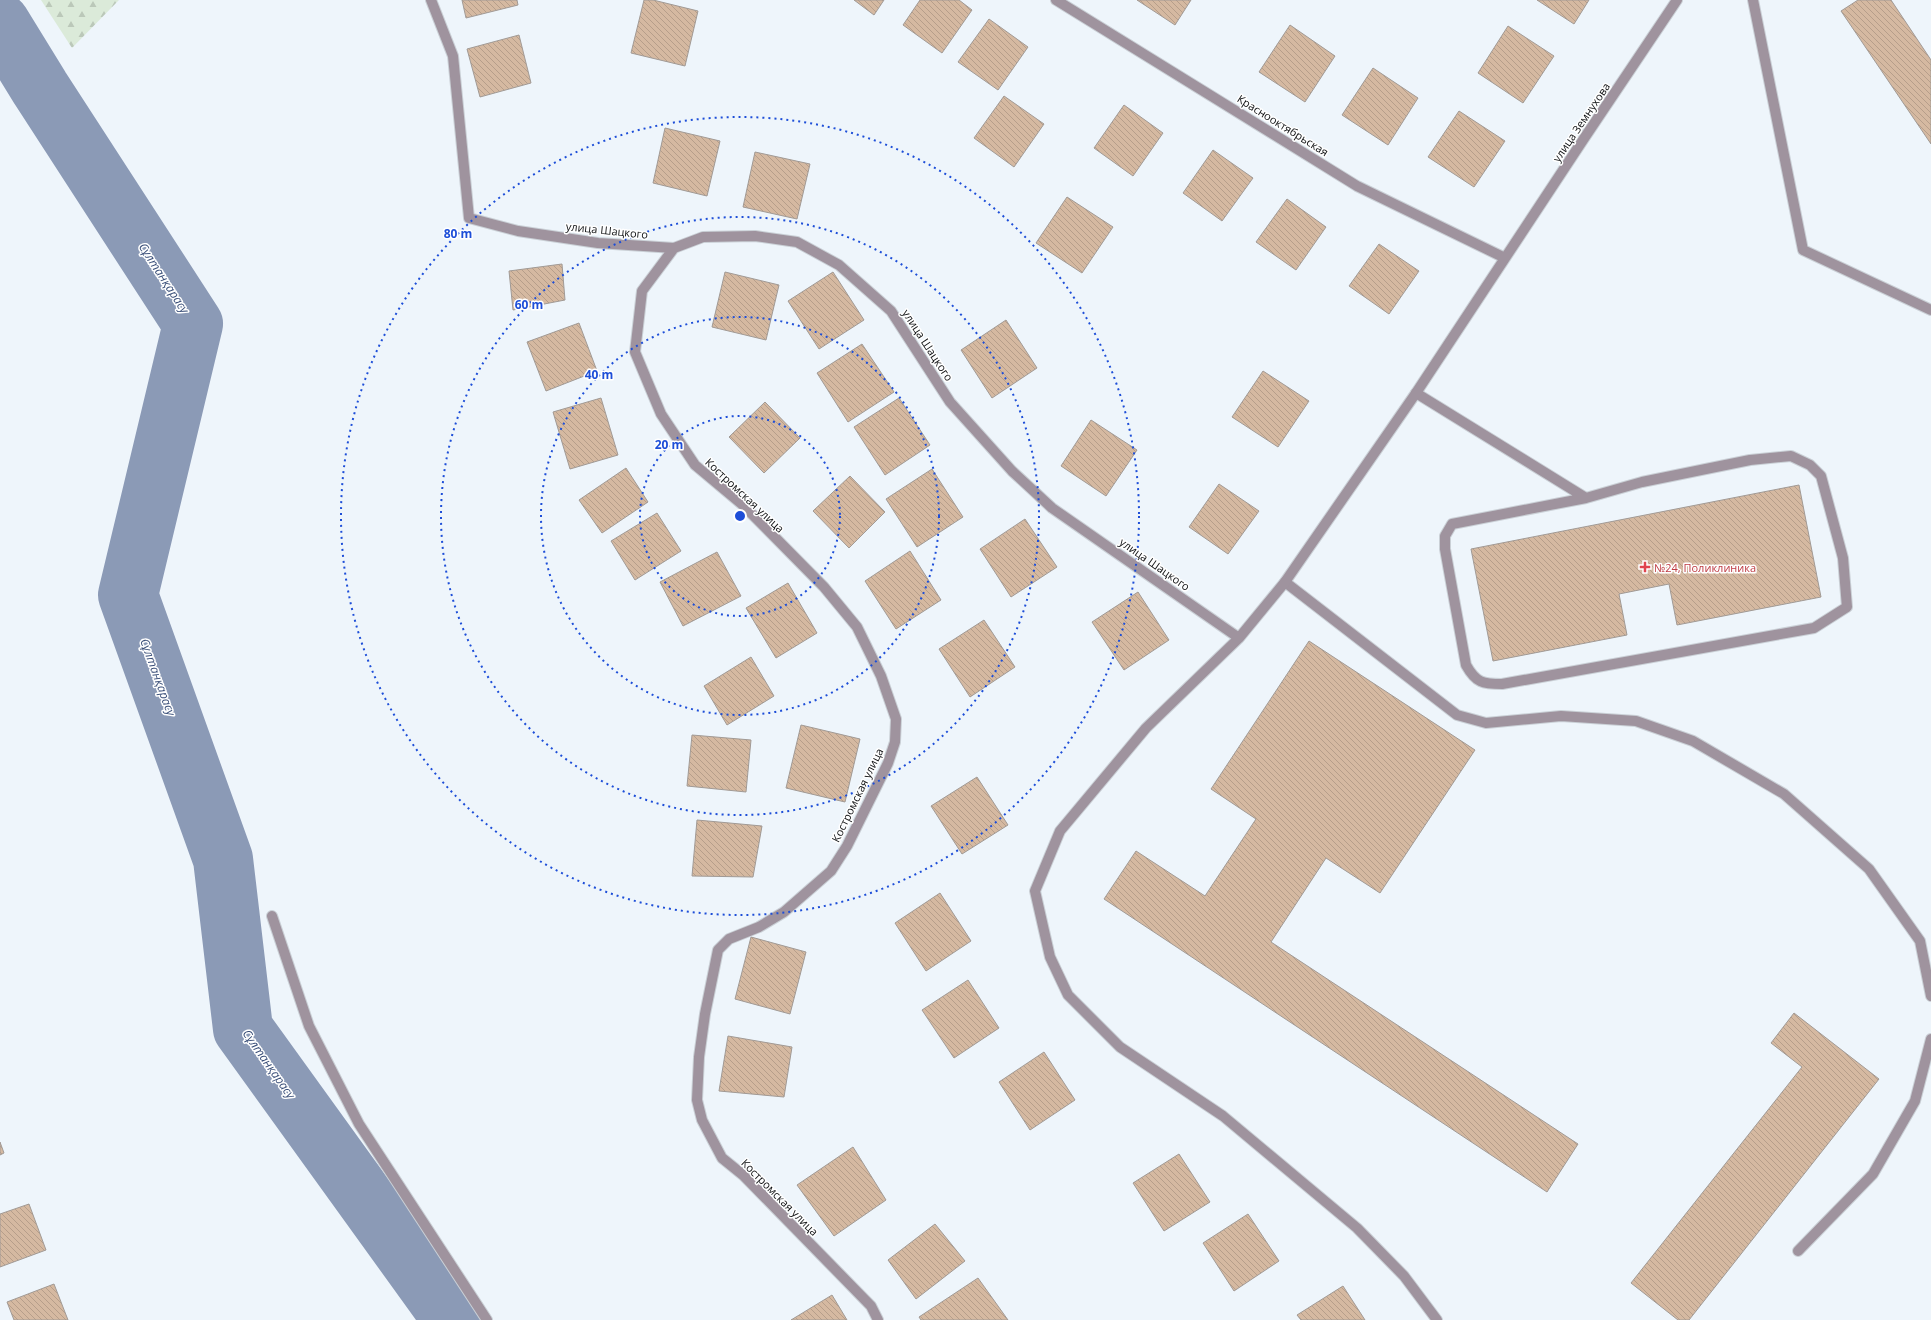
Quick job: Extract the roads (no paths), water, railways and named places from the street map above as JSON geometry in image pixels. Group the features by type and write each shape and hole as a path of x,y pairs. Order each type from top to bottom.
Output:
{"street":[{"name":"улица Шацкого","path":"431,0 453,56 469,218 518,231 598,243 674,248 703,237 755,236 797,242 839,264 891,311 950,402 1012,472 1052,508 1239,638"},
{"name":"Краснооктябрьская","path":"1056,0 1358,186 1505,258"},
{"name":"улица Земнухова","path":"1437,1320 1404,1276 1357,1228 1223,1116 1120,1047 1068,994 1050,957 1035,891 1060,831 1146,728 1239,638 1285,582 1416,394 1677,0"},
{"path":"1753,0 1803,250 1931,310"},
{"name":"Костромская улица","path":"674,248 642,291 635,352 661,414 695,465 744,506 824,587 857,627 881,676 896,719 895,742 888,763 847,846 832,871 784,912 759,927 729,939 718,950 713,967 702,1036 697,1100 702,1120 722,1158 743,1175 871,1306 878,1320"},
{"path":"1416,394 1586,498 1642,482 1750,460 1791,456 1810,465 1821,476 1843,558 1847,607 1814,628 1502,684 1484,684 1472,676 1466,665 1445,549 1445,536 1452,524 1586,498"},
{"path":"1285,582 1457,715 1486,723 1561,716 1636,721 1693,741 1784,794 1869,869 1920,941 1931,996"},
{"path":"272,916 309,1026 359,1124 487,1320"},
{"path":"1798,1251 1873,1174 1915,1101 1931,1039"}],"waterway":[{"name":"Сұлтанқарасу","path":"0,23 40,88 193,324 128,595 223,859 243,1029 453,1320"}],"place":[{"name":"№24, Поликлиника","path":"1645,567"}]}
